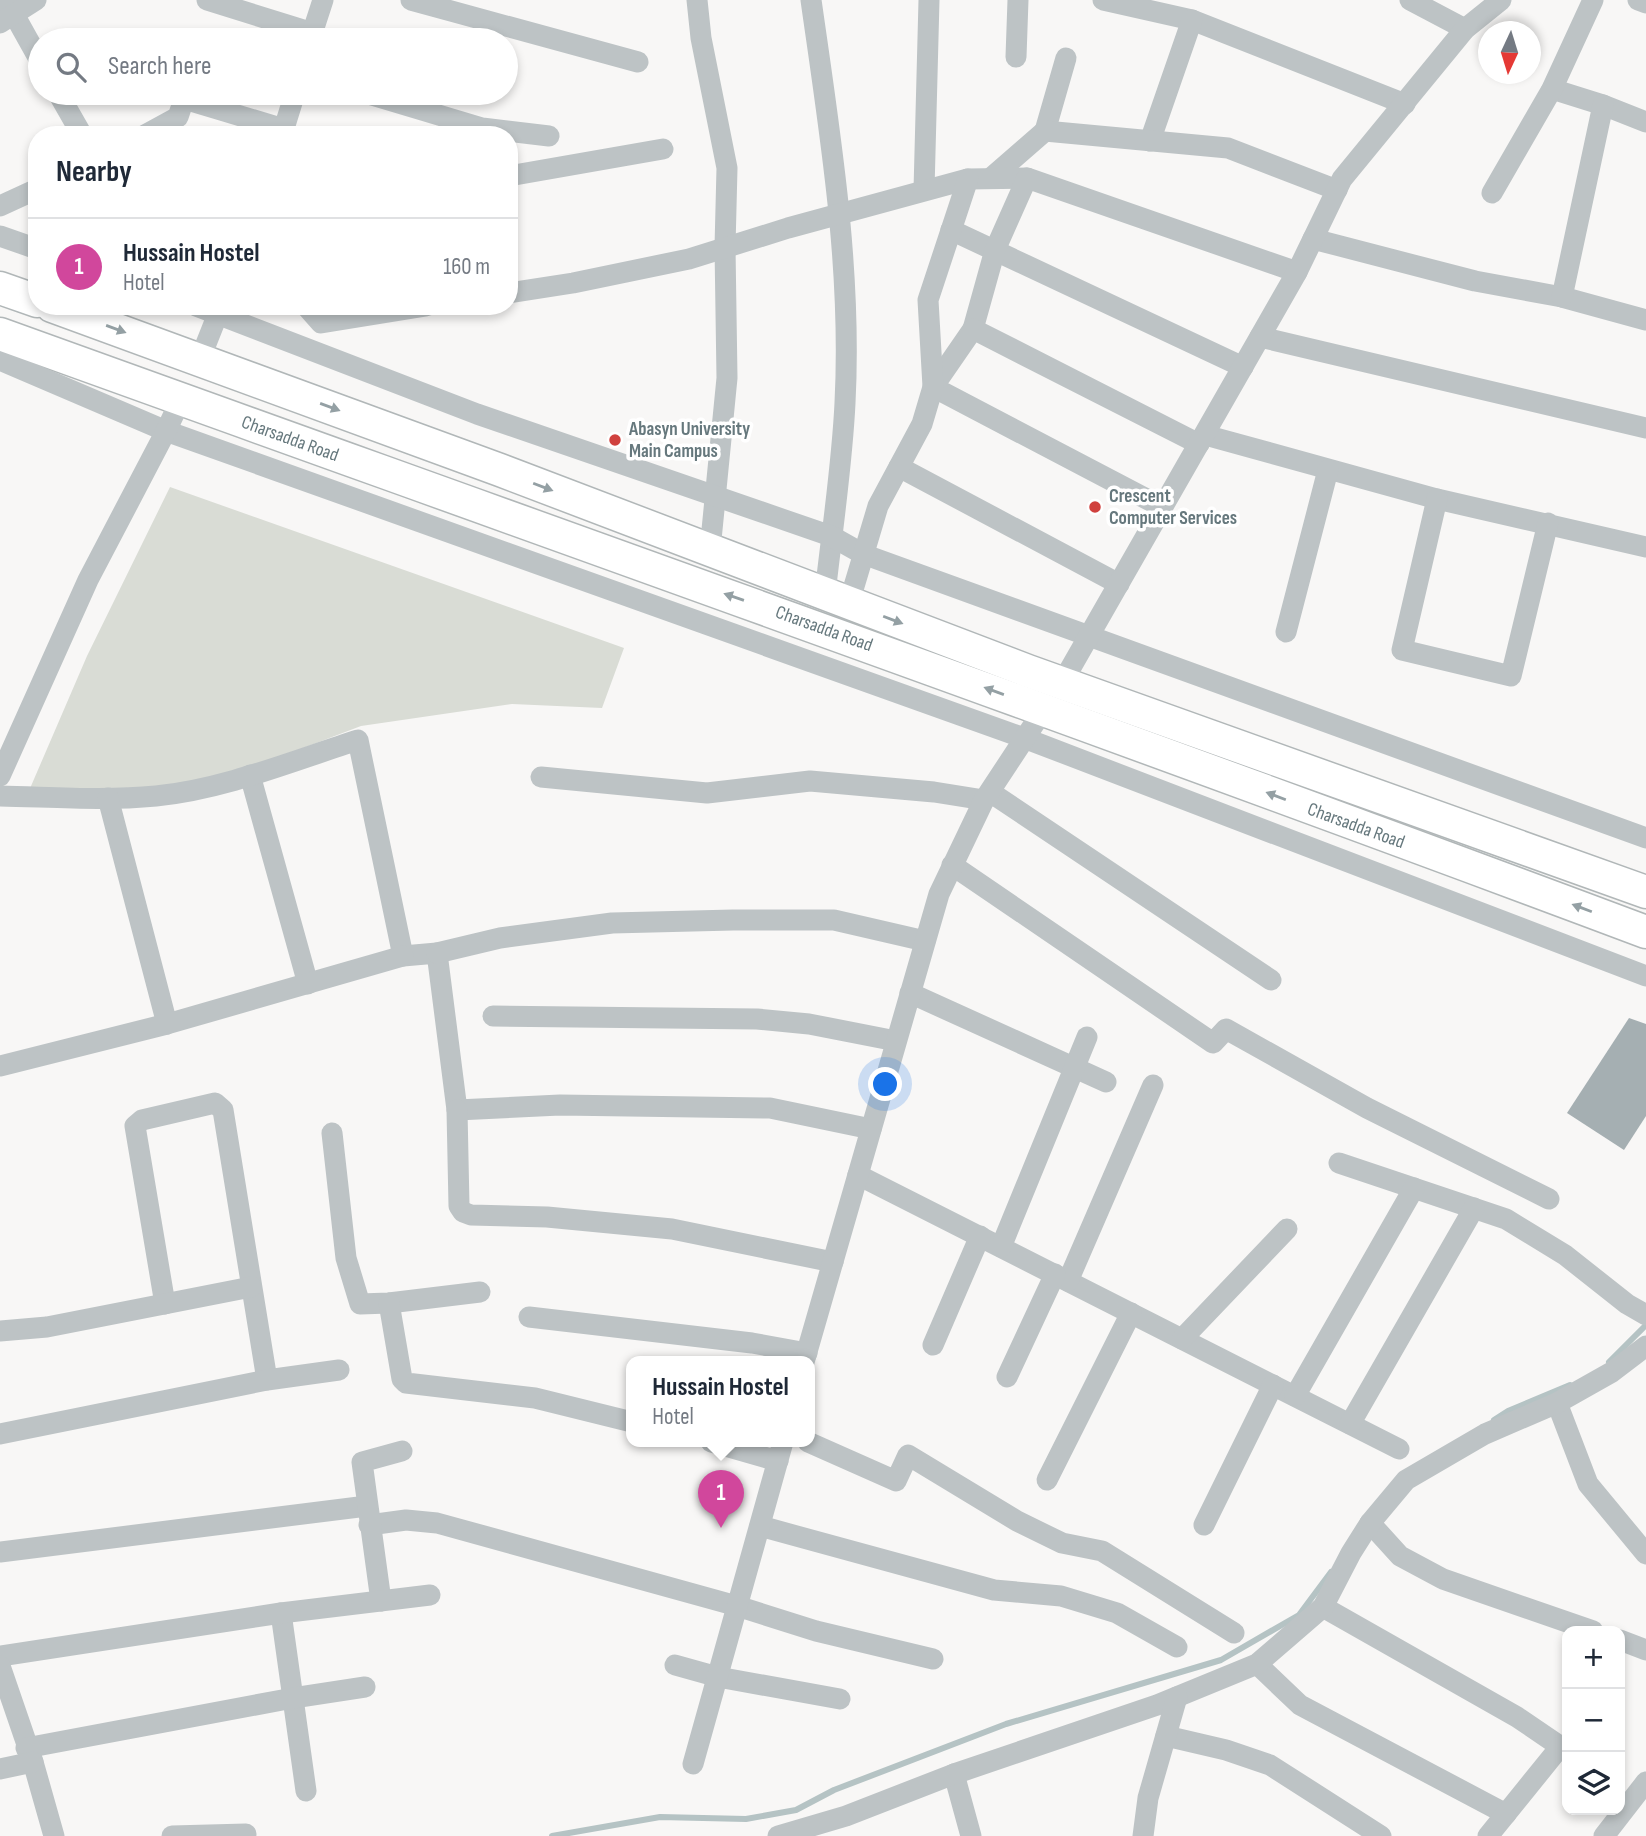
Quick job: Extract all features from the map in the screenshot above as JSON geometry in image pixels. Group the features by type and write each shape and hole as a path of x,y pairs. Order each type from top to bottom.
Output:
{"highway":[{"path":"0,288 28,298"},
{"name":"Charsadda Road","path":"77,315 461,456 1062,683 1646,892"},
{"name":"Charsadda Road","path":"0,334 786,615 1646,932"},
{"path":"445,495 461,456"}],"street":[{"path":"28,43 7,12 36,0"},
{"path":"207,0 289,28"},
{"path":"314,28 323,0"},
{"path":"411,0 514,28"},
{"path":"697,0 701,38 727,168 727,378 710,550"},
{"path":"811,0 841,213 846,324 845,404 831,536 837,598"},
{"path":"924,190 929,0"},
{"path":"1016,57 1018,0"},
{"path":"1103,0 1192,19 1405,104"},
{"path":"1410,0 1465,29"},
{"path":"1062,683 1297,272 1342,179 1465,29 1501,0"},
{"path":"1492,193 1552,89 1592,0"},
{"path":"1638,0 1646,3"},
{"path":"1150,141 1192,19"},
{"path":"518,29 638,62"},
{"path":"991,178 1045,131 1066,58"},
{"path":"1552,89 1646,122"},
{"path":"65,105 77,126"},
{"path":"162,126 178,117 182,105"},
{"path":"202,105 265,126"},
{"path":"285,126 291,105"},
{"path":"405,105 475,126"},
{"path":"1562,297 1603,105"},
{"path":"1045,131 1228,148 1337,190"},
{"path":"518,132 549,136"},
{"path":"518,174 663,149"},
{"path":"518,292 676,261 924,190 968,179 991,178 1027,178 1297,272"},
{"path":"837,598 863,554 878,506 922,424 933,387 972,329 995,250 1027,178"},
{"path":"933,387 928,299 968,179"},
{"path":"0,206 28,192"},
{"path":"951,230 1243,367"},
{"path":"0,236 28,246"},
{"path":"1313,239 1475,281 1562,297 1646,320"},
{"path":"200,359 217,315"},
{"path":"231,315 477,414 831,536 863,554 1646,838"},
{"path":"314,315 321,323 370,315"},
{"path":"972,329 1202,439 1437,499 1646,547"},
{"path":"1260,337 1646,428"},
{"path":"0,360 166,431 1024,738 1646,976"},
{"path":"933,387 1162,507"},
{"path":"0,776 88,580 181,399"},
{"path":"899,467 1119,584"},
{"path":"1286,632 1328,470"},
{"path":"1437,499 1402,650 1511,676 1548,523"},
{"path":"807,1356 939,894 987,796 1044,709"},
{"path":"0,796 157,796 225,783 358,740 403,956"},
{"path":"250,775 308,984"},
{"path":"541,777 707,793 810,781 987,796 1271,980"},
{"path":"108,798 167,1024"},
{"path":"953,865 1213,1043 1226,1029 1367,1108 1549,1199"},
{"path":"0,1066 167,1024 403,956 437,953 500,938 612,923 835,920 925,941"},
{"path":"437,953 457,1110 459,1206 463,1212 471,1216 547,1217 672,1229 833,1262"},
{"path":"910,993 1106,1083"},
{"path":"493,1016 757,1019 809,1024 896,1041"},
{"path":"1001,1247 1087,1038"},
{"path":"1007,1377 1062,1277 1153,1085"},
{"path":"165,1304 135,1126 142,1120 209,1103 221,1106 267,1380"},
{"path":"457,1110 560,1105 770,1108 871,1129"},
{"path":"332,1133 346,1258 358,1300 363,1305 480,1292"},
{"path":"1339,1163 1506,1219 1565,1255 1643,1313"},
{"path":"858,1175 1399,1449"},
{"path":"1295,1396 1414,1188"},
{"path":"1350,1424 1474,1208"},
{"path":"1182,1339 1287,1229"},
{"path":"933,1345 980,1236"},
{"path":"0,1331 47,1326 251,1287"},
{"path":"389,1303 402,1379 406,1383 535,1398 626,1421"},
{"path":"1047,1479 1131,1313"},
{"path":"529,1317 752,1343 799,1356"},
{"path":"778,1836 849,1826 954,1774 1177,1697 1257,1664 1323,1607 1370,1523 1406,1480 1485,1434 1558,1403 1612,1372 1646,1346"},
{"path":"0,1434 267,1380 339,1370"},
{"path":"1204,1525 1273,1385"},
{"path":"1558,1403 1588,1484 1646,1554"},
{"path":"815,1445 895,1481 908,1455 1028,1527 1062,1543 1102,1550 1234,1633"},
{"path":"693,1764 780,1452 746,1447"},
{"path":"381,1601 362,1462 402,1451"},
{"path":"0,1552 368,1515 437,1523 737,1606 816,1631 933,1659"},
{"path":"1370,1523 1400,1556 1443,1579 1579,1626"},
{"path":"760,1526 994,1590 1061,1596 1117,1613 1177,1647"},
{"path":"0,1656 281,1613 430,1595"},
{"path":"1323,1607 1517,1717 1562,1748"},
{"path":"281,1613 306,1791"},
{"path":"1625,1642 1646,1650"},
{"path":"1257,1664 1300,1705 1506,1814"},
{"path":"675,1665 840,1699"},
{"path":"0,1667 3,1688 29,1755 54,1836"},
{"path":"0,1769 29,1755 293,1698 365,1687"},
{"path":"1143,1836 1148,1798 1177,1697"},
{"path":"1166,1736 1226,1750 1270,1765 1381,1836"},
{"path":"1488,1836 1562,1751"},
{"path":"954,1774 971,1836"},
{"path":"1604,1836 1634,1787"},
{"path":"172,1836 246,1835"}],"shaded area":[{"path":"170,487 624,648 602,708 512,704 361,726 219,780 22,807 87,656"}],"building":[{"path":"1629,1018 1646,1024 1646,1116 1624,1150 1567,1113"}],"waterway":[{"path":"1609,1362 1646,1325"},
{"path":"1494,1420 1508,1411 1570,1385"},
{"path":"552,1836 660,1817 746,1819 796,1810 834,1790 1006,1724 1221,1660 1299,1615 1331,1572"}],"place":[{"name":"Abasyn University Main Campus","path":"615,440"},
{"name":"Crescent Computer Services","path":"1095,507"},
{"name":"Hussain Hostel","path":"721,1528"}]}
